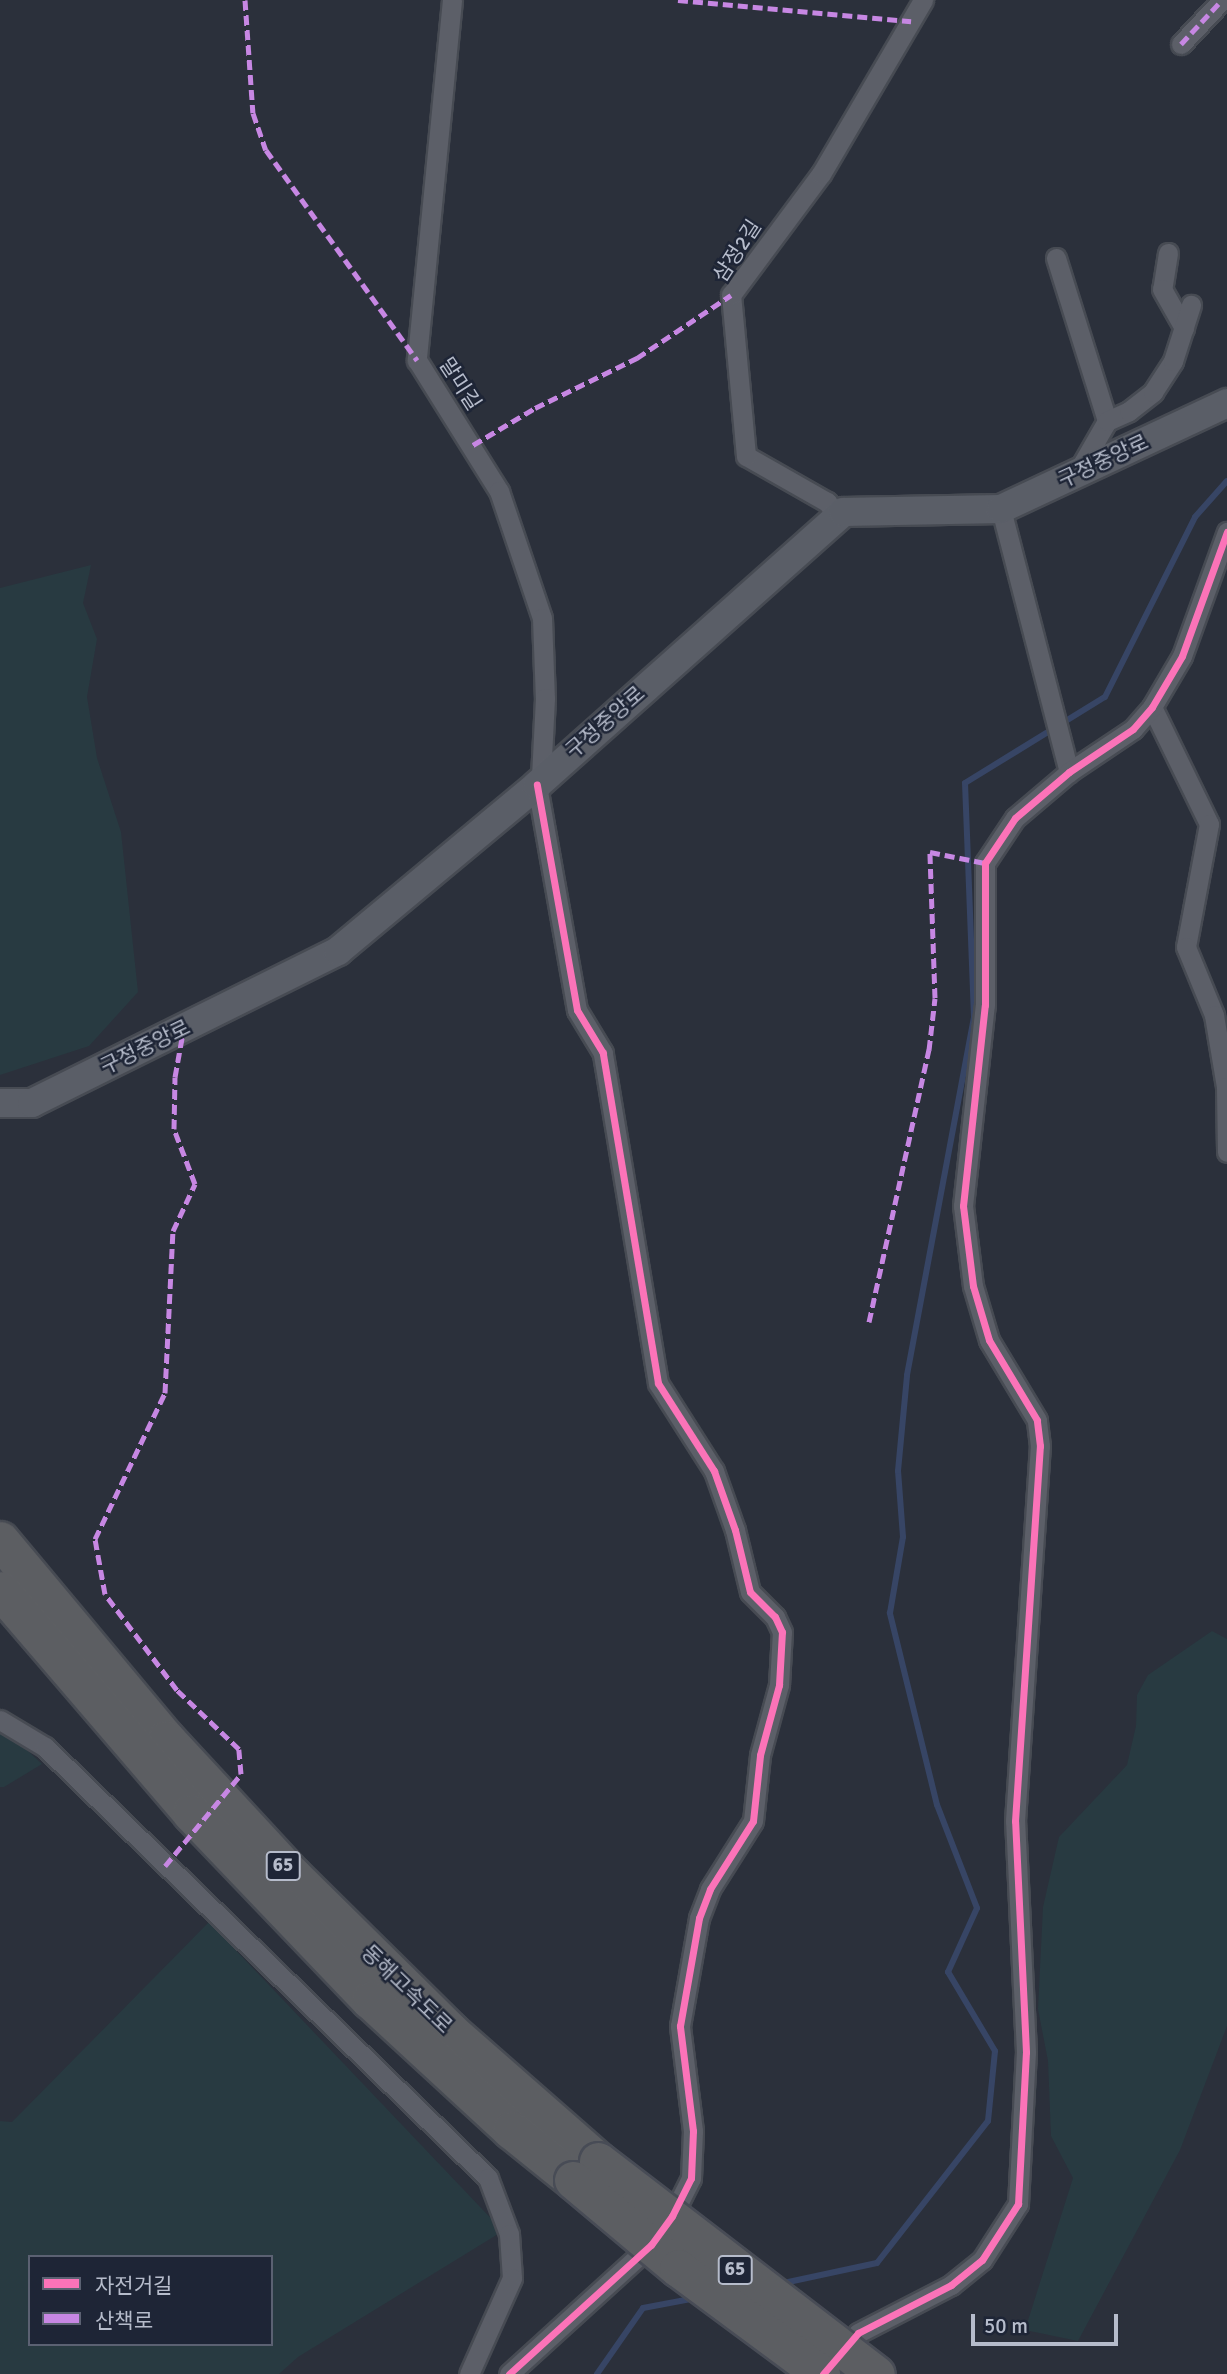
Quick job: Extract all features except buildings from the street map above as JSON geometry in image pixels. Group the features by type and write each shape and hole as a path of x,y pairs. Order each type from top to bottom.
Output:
{"highway":[{"name":"동해고속도로","path":"0,1540 166,1739 292,1876 450,2031 678,2267 822,2374"},
{"name":"동해고속도로","path":"0,1590 182,1803 370,2000 511,2130 586,2171 876,2374"}],"street":[{"name":"말미길","path":"452,0 417,360 499,491 542,618 545,698 539,782 577,1010 603,1053 657,1383 714,1471 735,1530 750,1592 775,1616 782,1632 779,1685 760,1755 753,1821 710,1889 699,1918 680,2026 693,2131 691,2178 672,2216 651,2245 509,2374"},
{"name":"삼정2길","path":"838,517 827,502 746,456 731,295 821,174 923,0"},
{"path":"1181,44 1222,0"},
{"path":"1168,253 1162,289 1184,328"},
{"path":"1056,258 1107,421"},
{"path":"1077,473 1107,421 1129,411 1153,392 1172,361 1192,305"},
{"name":"구정중앙로","path":"0,1103 32,1103 338,951 539,782 844,512 1001,509 1227,403"},
{"path":"1001,509 1066,764"},
{"path":"822,2374 858,2333 951,2285 982,2260 1018,2204 1026,2039 1016,1821 1040,1446 1037,1420 989,1340 973,1286 963,1206 985,1005 985,863 1015,818 1066,764 1133,729 1152,707 1182,656 1227,532"},
{"path":"1152,707 1209,824 1186,947 1214,1015 1226,1087 1227,1152"},
{"path":"0,1720 45,1747 488,2178 509,2234 512,2278 469,2374"}],"shaded area":[{"path":"91,565 83,603 97,639 87,697 97,758 121,832 138,992 89,1046 0,1075 0,588"},
{"path":"1212,1631 1227,1639 1227,2026 1180,2150 1078,2341 1025,2330 1073,2178 1051,2136 1048,2061 1038,2009 1043,1907 1059,1837 1127,1765 1136,1726 1137,1695 1148,1675"},
{"path":"0,1725 42,1764 4,1787 0,1787"},
{"path":"209,1922 503,2231 298,2357 279,2374 0,2374 0,2121 12,2122"}],"waterway":[{"path":"779,2284 877,2263 988,2121 995,2051 948,1972 977,1908 937,1805 890,1613 903,1537 898,1471 907,1375 974,1017 965,783 1105,697 1195,517 1227,481"},
{"path":"597,2374 643,2308 696,2298"}],"marked path":[{"path":"245,0 253,113 266,150 417,360"},
{"path":"678,0 911,21"},
{"path":"1181,44 1222,0"},
{"path":"473,445 535,408 637,358 731,295"},
{"path":"869,1322 929,1050 935,998 930,852 985,863"},
{"path":"165,1866 241,1774 239,1749 177,1690 105,1594 95,1539 165,1393 173,1231 195,1184 174,1129 175,1077 184,1027"}],"cycle path":[{"path":"823,2374 858,2333 951,2285 982,2260 1018,2204 1026,2052 1015,1821 1040,1446 1037,1420 989,1340 973,1286 963,1206 985,1005 985,863 1015,818 1069,772 1133,729 1152,707 1182,656 1227,532"},
{"path":"509,2374 651,2245 672,2216 691,2178 693,2131 680,2026 699,1918 710,1889 753,1821 760,1755 779,1685 782,1632 775,1617 750,1592 735,1530 714,1471 658,1383 603,1053 577,1010 537,785"}]}
